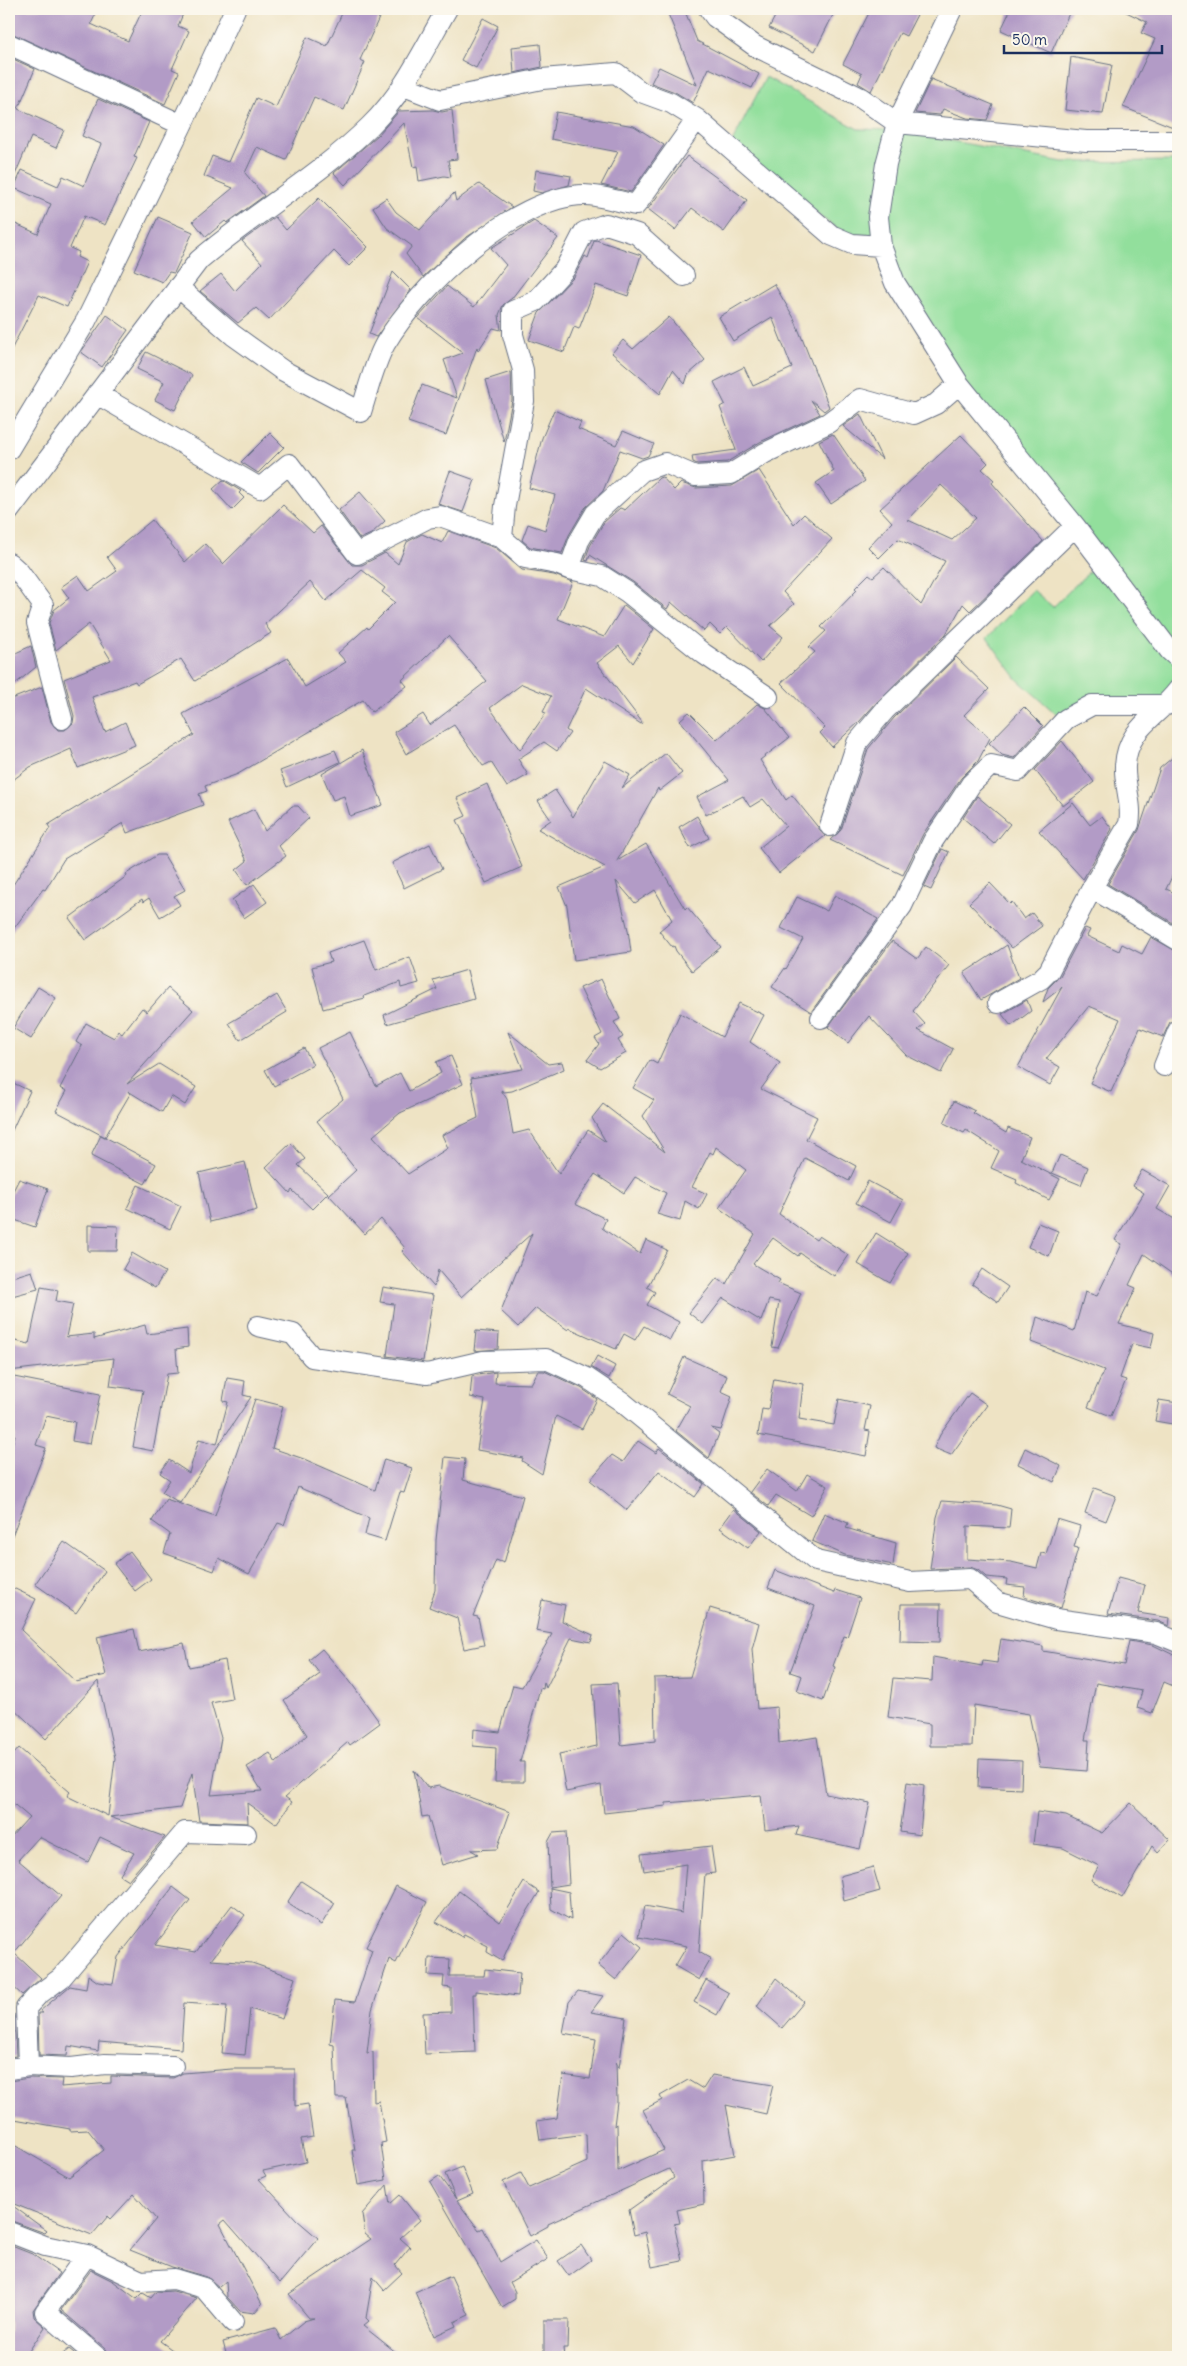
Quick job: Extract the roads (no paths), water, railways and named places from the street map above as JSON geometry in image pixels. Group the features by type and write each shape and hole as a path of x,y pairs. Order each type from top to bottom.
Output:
{"street":[{"path":"9,449 86,321 182,125 235,9"},
{"path":"9,511 199,260 223,240 303,183 371,126 404,86 447,9"},
{"path":"709,9 715,17 755,46 861,98 897,123 1086,141 1178,141"},
{"path":"952,9 897,123 886,164 878,217 881,246 895,283 959,384 1075,526 1178,658"},
{"path":"9,44 182,125"},
{"path":"404,86 440,100 542,79 616,73 641,92 671,103 697,119 831,235 852,244 881,246"},
{"path":"178,287 233,335 282,370 361,412 385,344 422,295 487,235 543,203 584,196 636,205 697,119"},
{"path":"502,538 505,506 524,401 524,370 513,335 513,311 536,301 566,269 584,232 606,224 637,234 684,276"},
{"path":"569,570 579,541 595,514 642,471 665,463 695,476 731,474 765,454 828,423 860,399 914,414 936,404 959,384"},
{"path":"97,394 260,488 289,464 357,554 428,518 440,516 502,538 525,558 557,564 569,570 602,576 627,592 704,654 768,697"},
{"path":"830,826 857,743 885,710 1075,526"},
{"path":"9,563 19,572 43,605 37,623 62,719"},
{"path":"998,1002 1041,979 1049,971 1092,888 1129,824 1131,814 1125,766 1133,736 1146,720 1173,698"},
{"path":"821,1018 902,906 933,841 971,784 991,765 1018,771 1066,719 1092,705 1173,698"},
{"path":"1092,888 1178,940"},
{"path":"1164,1066 1178,1031"},
{"path":"258,1326 293,1334 312,1356 427,1374 483,1362 546,1359 587,1378 621,1401 816,1561 910,1582 970,1579 996,1602 1056,1619 1156,1633 1178,1642"},
{"path":"173,2066 105,2064 71,2068 18,2067 26,2008 38,1995 61,1978 185,1832 246,1834"},
{"path":"9,2232 45,2246 87,2255 141,2281 174,2279 204,2288 233,2322"},
{"path":"87,2255 45,2312 97,2357"}]}
